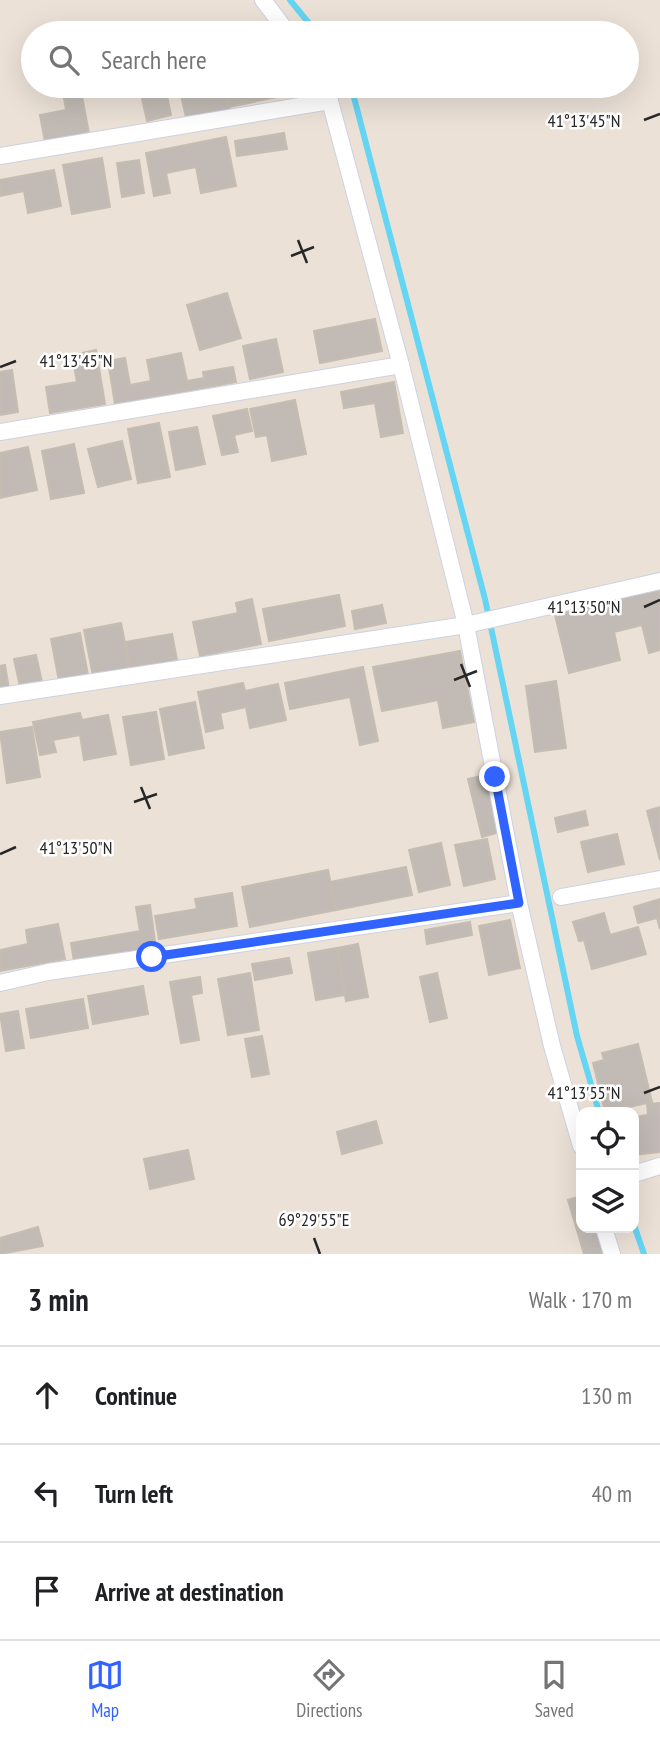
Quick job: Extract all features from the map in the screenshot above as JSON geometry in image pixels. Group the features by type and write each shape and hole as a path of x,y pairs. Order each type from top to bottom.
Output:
{"street":[{"path":"263,0 279,21"},
{"path":"328,98 473,624 519,903 552,1045 576,1129"},
{"path":"0,156 330,101"},
{"path":"0,432 401,365"},
{"path":"0,696 473,624 660,581"},
{"path":"561,897 660,879"},
{"path":"0,983 48,972 519,903"},
{"path":"639,1172 660,1166"},
{"path":"606,1233 612,1254"}],"building":[{"path":"64,98 82,98 89,133 45,142 40,115 66,110"},
{"path":"142,98 167,98 171,115 147,121"},
{"path":"182,98 227,98 230,113 187,122"},
{"path":"227,98 272,98 229,107"},
{"path":"284,133 287,149 237,156 235,141"},
{"path":"226,137 236,186 201,193 196,167 166,173 170,193 154,196 146,153"},
{"path":"102,158 110,207 72,214 63,165"},
{"path":"139,160 144,193 122,197 117,163"},
{"path":"54,170 61,206 28,213 24,191 0,196 0,180"},
{"path":"227,293 241,338 200,350 187,305"},
{"path":"375,319 382,351 320,363 314,331"},
{"path":"276,339 283,372 250,379 243,346"},
{"path":"96,350 105,404 50,413 46,387 77,382 72,355"},
{"path":"181,353 187,381 204,378 203,372 233,367 236,382 115,404 108,361 125,358 130,385 151,381 147,360"},
{"path":"12,370 18,412 0,415 0,372"},
{"path":"394,382 403,433 381,437 375,403 344,408 341,392"},
{"path":"295,400 306,454 272,461 267,435 256,437 250,409"},
{"path":"247,409 252,431 234,435 238,452 222,455 213,416"},
{"path":"159,423 170,477 138,483 128,429"},
{"path":"197,427 205,464 176,470 169,432"},
{"path":"122,441 131,479 98,487 88,449"},
{"path":"74,444 84,493 51,499 42,451"},
{"path":"28,447 37,490 0,498 0,453"},
{"path":"660,589 660,650 649,653 642,625 614,632 620,660 569,673 555,615"},
{"path":"339,595 345,626 269,641 263,609"},
{"path":"252,599 261,644 200,656 193,622 238,613 236,603"},
{"path":"382,605 386,623 355,629 352,611"},
{"path":"121,623 130,669 93,676 84,630"},
{"path":"80,633 88,675 59,681 51,639"},
{"path":"172,634 177,660 130,669 125,642"},
{"path":"460,651 474,722 443,728 438,700 382,711 373,667"},
{"path":"36,655 42,682 20,687 14,659"},
{"path":"5,665 9,689 0,690 0,666"},
{"path":"363,667 378,741 360,745 350,697 290,709 285,683"},
{"path":"556,681 566,748 535,752 526,686"},
{"path":"243,683 245,691 278,684 286,720 250,728 246,707 220,713 223,728 206,732 198,692"},
{"path":"195,702 204,748 169,755 160,709"},
{"path":"156,712 164,759 131,765 123,717"},
{"path":"80,713 82,720 108,715 116,754 84,760 80,735 53,740 56,752 40,755 33,722"},
{"path":"32,727 40,777 7,783 0,732"},
{"path":"486,775 500,832 482,837 468,779"},
{"path":"660,807 660,860 647,811"},
{"path":"585,811 588,825 558,832 555,818"},
{"path":"617,834 624,864 588,872 581,842"},
{"path":"487,839 495,879 464,886 455,845"},
{"path":"441,843 450,885 419,892 409,850"},
{"path":"406,867 412,895 336,910 330,882"},
{"path":"328,870 336,910 250,927 242,887"},
{"path":"232,893 237,926 159,939 155,916 197,909 195,899"},
{"path":"660,899 660,929 657,918 638,923 634,907"},
{"path":"150,905 156,948 74,961 71,943 140,931 136,907"},
{"path":"604,913 610,935 638,927 646,954 592,969 584,940 579,941 573,922"},
{"path":"510,920 520,968 489,975 479,926"},
{"path":"470,922 472,935 427,944 425,930"},
{"path":"58,924 65,959 0,971 0,950 28,944 26,930"},
{"path":"358,944 368,997 346,1001 337,948"},
{"path":"337,948 345,995 316,1000 308,953"},
{"path":"289,958 292,973 255,980 252,964"},
{"path":"250,973 259,1030 228,1035 218,979"},
{"path":"437,973 447,1018 430,1022 420,977"},
{"path":"200,977 202,993 191,995 199,1040 181,1043 170,982"},
{"path":"143,986 148,1014 93,1024 88,996"},
{"path":"83,999 88,1028 31,1038 26,1009"},
{"path":"18,1011 24,1048 6,1051 0,1014"},
{"path":"262,1036 269,1074 252,1077 245,1039"},
{"path":"638,1044 652,1102 628,1107 604,1107 593,1063 604,1060 602,1053"},
{"path":"660,1103 660,1152 639,1154 639,1116 648,1115 647,1104"},
{"path":"376,1121 382,1143 342,1154 337,1132"},
{"path":"188,1150 194,1179 150,1189 144,1159"},
{"path":"576,1198 576,1227 568,1200"},
{"path":"38,1227 43,1246 0,1254 0,1238"},
{"path":"578,1233 604,1233 611,1254 584,1254"}],"waterway":[{"path":"290,0 307,21"},
{"path":"354,98 485,599 577,1036 598,1107"},
{"path":"637,1233 644,1254"}],"route":[{"path":"152,957 519,903 495,777"}]}
